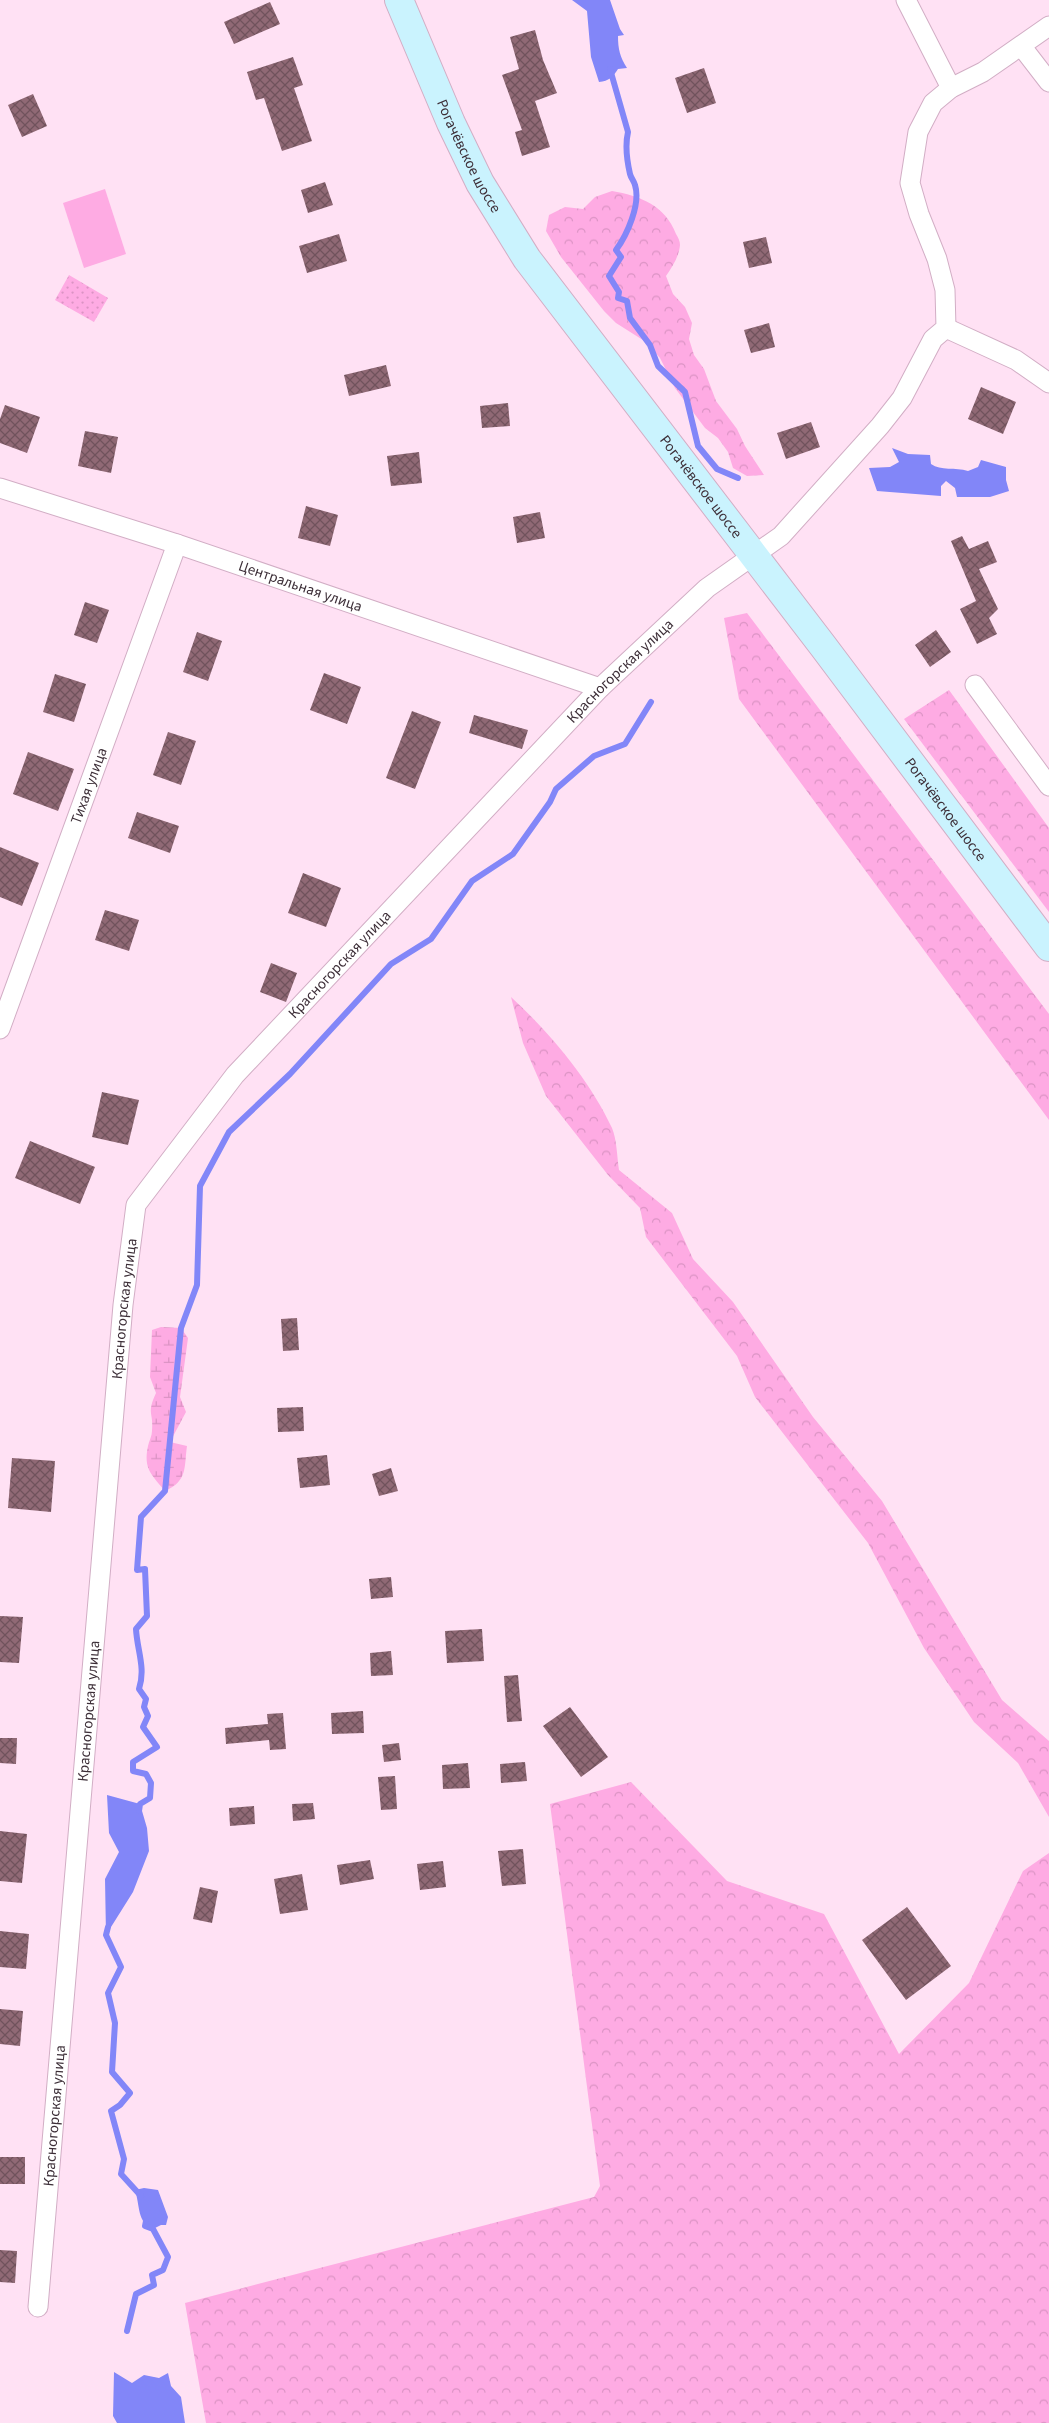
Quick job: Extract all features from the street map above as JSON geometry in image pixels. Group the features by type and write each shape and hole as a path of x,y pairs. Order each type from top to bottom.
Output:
{"main road":[{"name":"Рогачёвское шоссе","path":"399,0 451,123 501,220 527,259 753,557 834,659 1049,948"}],"street":[{"path":"906,0 951,88"},
{"path":"1049,26 1022,47 983,72 951,88 933,103 918,132 910,183 919,214 938,259 945,290 946,328 1016,360 1049,383"},
{"path":"1022,47 1049,82"},
{"name":"Красногорская улица","path":"38,2307 123,1305 136,1205 235,1075 600,688 707,588 781,536 880,426 902,398 933,339 946,328"},
{"name":"Центральная улица","path":"0,488 177,544 600,688"},
{"name":"Тихая улица","path":"0,1029 177,544"},
{"path":"975,684 1049,786"}],"green space":[{"path":"105,189 126,254 84,268 63,203"},
{"path":"612,191 642,199 658,209 671,224 680,245 677,258 666,276 673,294 685,307 692,323 689,339 694,355 704,369 716,401 737,429 745,446 764,475 747,476 733,468 728,452 718,438 705,428 675,388 660,358 646,342 616,323 604,311 561,257 546,231 549,215 565,207 583,209 595,197"},
{"path":"69,275 108,298 94,322 55,300"},
{"path":"747,613 1049,1014 1049,1120 739,699 724,618"},
{"path":"949,690 1049,828 1049,912 904,719"},
{"path":"511,997 554,1041 592,1092 614,1133 619,1170 672,1213 693,1259 733,1302 813,1417 882,1501 1002,1700 1049,1741 1049,1817 1018,1763 974,1722 924,1648 868,1543 755,1397 737,1356 646,1237 640,1208 608,1175 546,1096 523,1043"},
{"path":"161,1327 181,1328 188,1338 180,1397 186,1412 170,1442 187,1446 185,1467 178,1483 165,1491 150,1471 147,1460 148,1446 152,1433 151,1405 156,1393 150,1377 152,1330"},
{"path":"631,1782 727,1881 824,1914 899,2054 969,1983 1023,1871 1049,1853 1049,2423 206,2423 185,2303 594,2197 600,2186 550,1804"}],"shaded area":[{"path":"572,0 610,0 624,35 618,36 618,45 627,68 618,69 605,81 599,82 591,57 587,11"},
{"path":"892,448 908,454 930,455 931,464 944,468 968,471 978,467 981,460 1006,467 1006,480 1009,491 990,497 957,497 955,488 946,481 941,486 941,496 877,491 869,468 890,467 899,462"},
{"path":"107,1795 140,1804 147,1828 149,1851 133,1892 106,1935 105,1879 119,1852 109,1833"},
{"path":"144,2188 158,2190 168,2217 166,2225 153,2229 144,2222 135,2190"},
{"path":"114,2372 132,2383 144,2375 159,2378 168,2373 171,2386 181,2397 185,2423 117,2423 113,2416"}],"building":[{"path":"270,2 280,24 234,44 224,22"},
{"path":"535,30 543,60 557,93 535,101 550,147 522,156 515,132 522,130 502,75 519,69 510,37"},
{"path":"293,57 303,85 294,88 312,141 282,151 264,98 256,100 247,72"},
{"path":"704,68 716,103 687,113 675,78"},
{"path":"33,94 47,126 22,137 8,105"},
{"path":"325,182 333,205 308,213 301,190"},
{"path":"339,234 347,261 307,273 299,246"},
{"path":"766,237 772,263 749,268 743,242"},
{"path":"769,323 775,347 751,353 744,330"},
{"path":"386,365 391,386 349,396 344,375"},
{"path":"981,387 1016,402 1003,434 968,419"},
{"path":"508,403 510,426 482,428 480,406"},
{"path":"5,405 40,417 27,453 0,443 0,419"},
{"path":"811,422 820,447 786,459 777,433"},
{"path":"85,431 118,437 111,473 78,466"},
{"path":"419,452 422,483 391,486 387,456"},
{"path":"306,506 338,515 330,546 298,538"},
{"path":"540,512 545,538 517,543 513,517"},
{"path":"962,536 969,549 988,541 997,562 979,569 998,609 989,618 997,634 977,644 960,609 976,601 951,541"},
{"path":"85,602 109,610 97,643 74,635"},
{"path":"936,630 951,652 930,667 915,645"},
{"path":"197,632 222,641 208,681 183,672"},
{"path":"324,673 361,687 347,724 310,710"},
{"path":"55,674 86,684 74,722 43,712"},
{"path":"412,711 441,722 415,789 386,778"},
{"path":"474,715 528,730 522,749 469,733"},
{"path":"168,732 196,741 181,785 153,775"},
{"path":"28,752 74,769 58,811 13,794"},
{"path":"137,812 179,826 170,853 128,838"},
{"path":"0,847 39,863 22,906 0,897"},
{"path":"303,873 341,888 326,927 288,913"},
{"path":"105,910 139,920 129,951 95,940"},
{"path":"271,963 297,973 286,1002 260,992"},
{"path":"102,1092 139,1100 128,1145 92,1137"},
{"path":"30,1141 95,1167 80,1204 15,1178"},
{"path":"297,1318 299,1350 283,1351 281,1319"},
{"path":"303,1407 304,1431 278,1432 277,1408"},
{"path":"327,1455 330,1485 300,1488 297,1458"},
{"path":"12,1458 55,1461 51,1512 8,1508"},
{"path":"391,1468 398,1491 379,1496 372,1474"},
{"path":"391,1577 393,1597 371,1599 369,1579"},
{"path":"0,1616 23,1617 19,1663 0,1662"},
{"path":"482,1629 484,1661 447,1663 445,1631"},
{"path":"391,1651 393,1675 371,1676 370,1653"},
{"path":"518,1675 522,1721 507,1722 504,1676"},
{"path":"570,1707 608,1757 581,1777 543,1726"},
{"path":"363,1711 364,1733 332,1734 331,1713"},
{"path":"283,1713 286,1749 270,1750 269,1740 226,1744 225,1728 268,1724 267,1714"},
{"path":"0,1738 17,1738 16,1764 0,1763"},
{"path":"399,1743 401,1760 384,1762 382,1745"},
{"path":"525,1762 527,1781 501,1783 500,1764"},
{"path":"468,1763 470,1788 443,1789 442,1765"},
{"path":"395,1776 397,1809 381,1810 378,1777"},
{"path":"313,1803 315,1819 293,1821 292,1804"},
{"path":"254,1806 255,1824 230,1826 229,1808"},
{"path":"0,1831 27,1834 22,1883 0,1881"},
{"path":"523,1849 526,1884 502,1886 498,1851"},
{"path":"370,1860 374,1879 340,1885 337,1865"},
{"path":"443,1861 446,1887 420,1890 417,1864"},
{"path":"302,1874 308,1910 280,1914 274,1879"},
{"path":"200,1887 218,1891 212,1923 193,1919"},
{"path":"907,1907 951,1966 906,2000 862,1940"},
{"path":"0,1931 29,1934 26,1969 0,1967"},
{"path":"0,2009 23,2011 20,2046 0,2044"},
{"path":"0,2157 25,2157 25,2184 0,2184"},
{"path":"0,2250 17,2251 15,2283 0,2282"}],"waterway":[{"path":"610,69 628,132 627,158 630,174 635,184 636,201 632,219 616,250 621,257 609,276 619,292 618,298 627,301 630,318 650,345 658,366 685,392 698,446 717,469 738,478"},
{"path":"139,1811 140,1804 150,1798 151,1783 146,1774 133,1771 133,1762 157,1747 143,1727 148,1716 144,1707 146,1699 139,1689 142,1674 136,1629 147,1616 145,1569 137,1570 141,1517 165,1491 181,1328 197,1285 200,1186 229,1132 290,1074 391,964 431,939 472,881 513,854 550,802 556,789 594,756 625,744 651,702"},
{"path":"108,1927 106,1935 121,1967 108,1993 115,2023 112,2072 130,2093 120,2105 111,2111 124,2159 121,2174 141,2196"},
{"path":"127,2331 136,2294 154,2285 152,2275 163,2270 168,2257 153,2229 145,2226 146,2221"}]}
